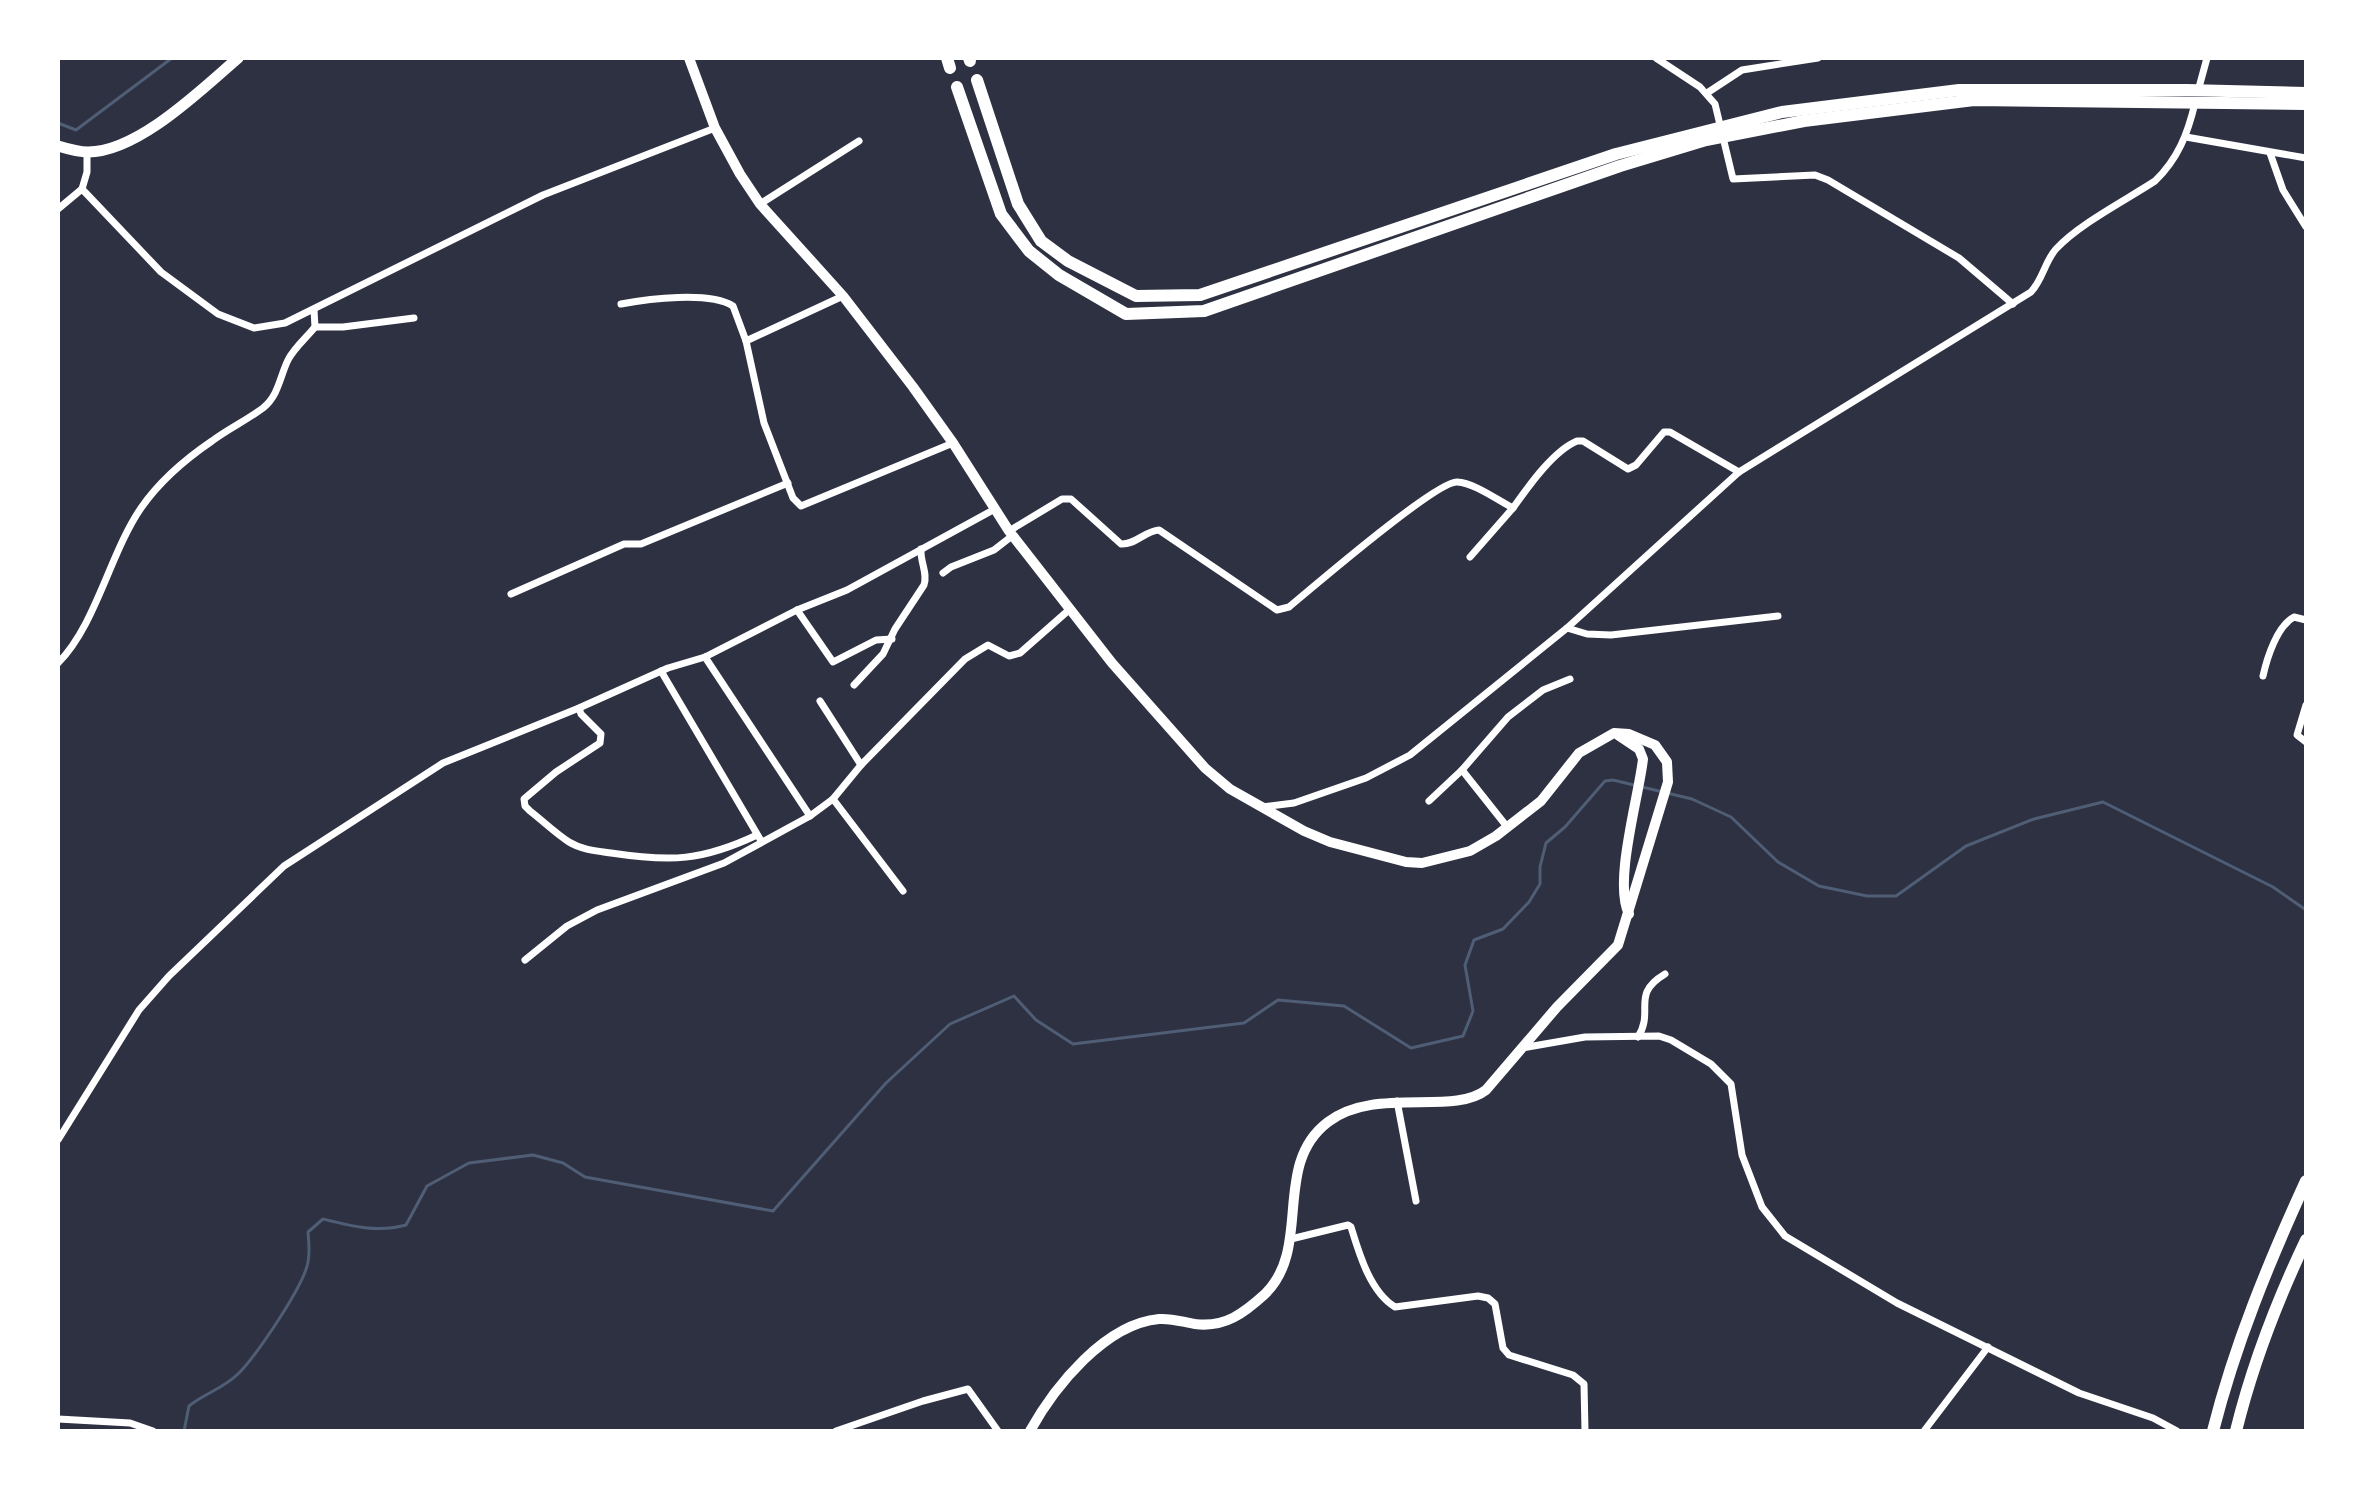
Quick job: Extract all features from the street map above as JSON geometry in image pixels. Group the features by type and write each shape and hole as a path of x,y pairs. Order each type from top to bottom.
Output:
{"highway":[{"path":"58,146 87,152 113,147 145,131 238,58"},
{"path":"977,80 1018,204 1041,241 1068,261 1136,296 1200,295 1616,154 1782,112 1959,90 2306,93"},
{"path":"957,87 1001,214 1029,251 1059,275 1126,314 1204,311 1620,166 1706,140 1804,121 1974,100 2306,104"},
{"path":"2213,1431 2224,1385 2268,1264 2306,1181"},
{"path":"2236,1431 2246,1389 2306,1240"}],"main road":[{"path":"689,58 715,128 760,204 843,296 953,443 1011,533 1112,663 1205,768 1230,789 1330,842 1406,862 1422,863 1455,856 1483,845 1508,829 1541,801 1579,753 1614,733 1629,734 1655,745 1667,762 1667,785 1618,945 1520,1048 1486,1090 1470,1100 1397,1101 1361,1107 1329,1121 1307,1144 1296,1176 1291,1239 1287,1257 1274,1284 1247,1309 1224,1323 1211,1325 1162,1318 1145,1321 1118,1333 1062,1384 1042,1409 1030,1431"},
{"path":"1614,733 1639,749 1643,759 1630,830 1624,888 1624,902 1629,914"}],"street":[{"path":"1656,58 1707,93 1715,104 1728,169 1736,181 1815,175 1828,180 1959,258 2013,304"},
{"path":"1707,93 1742,70 1818,58"},
{"path":"1262,807 1294,803 1366,778 1410,755 1567,628 1739,472 2013,304 2036,286 2051,256 2064,241 2155,181 2166,170 2188,132 2206,59"},
{"path":"82,189 161,272 218,314 254,328 285,323 543,195 715,128"},
{"path":"2188,132 2270,153 2306,158"},
{"path":"760,204 859,141"},
{"path":"58,209 82,189 87,172 87,152"},
{"path":"2270,153 2283,190 2306,227"},
{"path":"746,341 843,296"},
{"path":"621,304 662,297 728,303 736,311 746,341 764,423 795,501 802,505 953,443"},
{"path":"58,663 67,654 87,619 129,528 143,505 188,459 266,406 282,382 288,360 315,327 314,310"},
{"path":"315,327 343,327 414,318"},
{"path":"1470,557 1527,488 1563,449 1577,441 1583,441 1628,469 1636,465 1664,432 1670,432 1739,472"},
{"path":"511,594 624,544 650,541 788,483"},
{"path":"943,573 994,550 1011,533 1062,499 1071,499 1121,544 1129,544 1151,531 1159,530 1277,610 1282,610 1380,531 1450,483 1467,485 1513,508"},
{"path":"58,1140 139,1010 169,976 284,866 443,763 661,671 705,657 797,610 847,590 995,509"},
{"path":"854,685 883,654 895,629 924,585 927,577 920,560 921,549"},
{"path":"579,708 601,734 600,743 527,795 524,803 570,842 595,851 659,860 687,858 759,838 810,816 833,799 861,765 965,659 988,645 1009,656 1020,653 1070,609"},
{"path":"797,610 833,662 876,640 892,639"},
{"path":"1567,628 1587,634 1611,635 1778,616"},
{"path":"2263,676 2268,657 2286,622 2294,617 2306,620"},
{"path":"705,657 810,816"},
{"path":"661,671 759,838"},
{"path":"1429,801 1462,770 1494,730 1524,703 1543,690 1570,679"},
{"path":"820,701 861,765"},
{"path":"2306,705 2297,735 2306,742"},
{"path":"1462,770 1508,829"},
{"path":"833,799 903,891"},
{"path":"525,960 567,926 597,910 724,863 759,838"},
{"path":"724,863 733,846"},
{"path":"1638,1037 1645,1026 1648,987 1665,974"},
{"path":"1520,1048 1585,1037 1659,1036 1671,1040 1711,1064 1731,1084 1742,1155 1762,1207 1785,1236 1897,1303 2079,1393 2153,1418 2177,1431"},
{"path":"1397,1101 1416,1201"},
{"path":"1291,1239 1348,1225 1371,1279 1395,1307 1478,1296 1488,1298 1495,1304 1503,1348 1509,1355 1573,1375 1584,1384 1585,1431"},
{"path":"1924,1431 1988,1347"},
{"path":"836,1431 968,1389 998,1431"},
{"path":"58,1419 130,1423 153,1431"}],"waterway":[{"path":"58,123 76,130 172,58"},
{"path":"184,1431 189,1406 240,1372 279,1319 305,1273 309,1254 308,1232 323,1219 375,1228 406,1225 427,1186 469,1163 533,1155 563,1163 585,1177 773,1211 886,1083 950,1024 1014,996 1036,1020 1073,1044 1244,1023 1278,1000 1344,1006 1411,1048 1463,1036 1473,1011 1465,965 1474,940 1503,929 1529,902 1540,884 1540,867 1546,843 1565,827 1605,781 1613,780 1692,799 1731,817 1778,862 1819,886 1867,896 1896,896 1966,846 2034,819 2103,802 2273,887 2306,910"}]}
